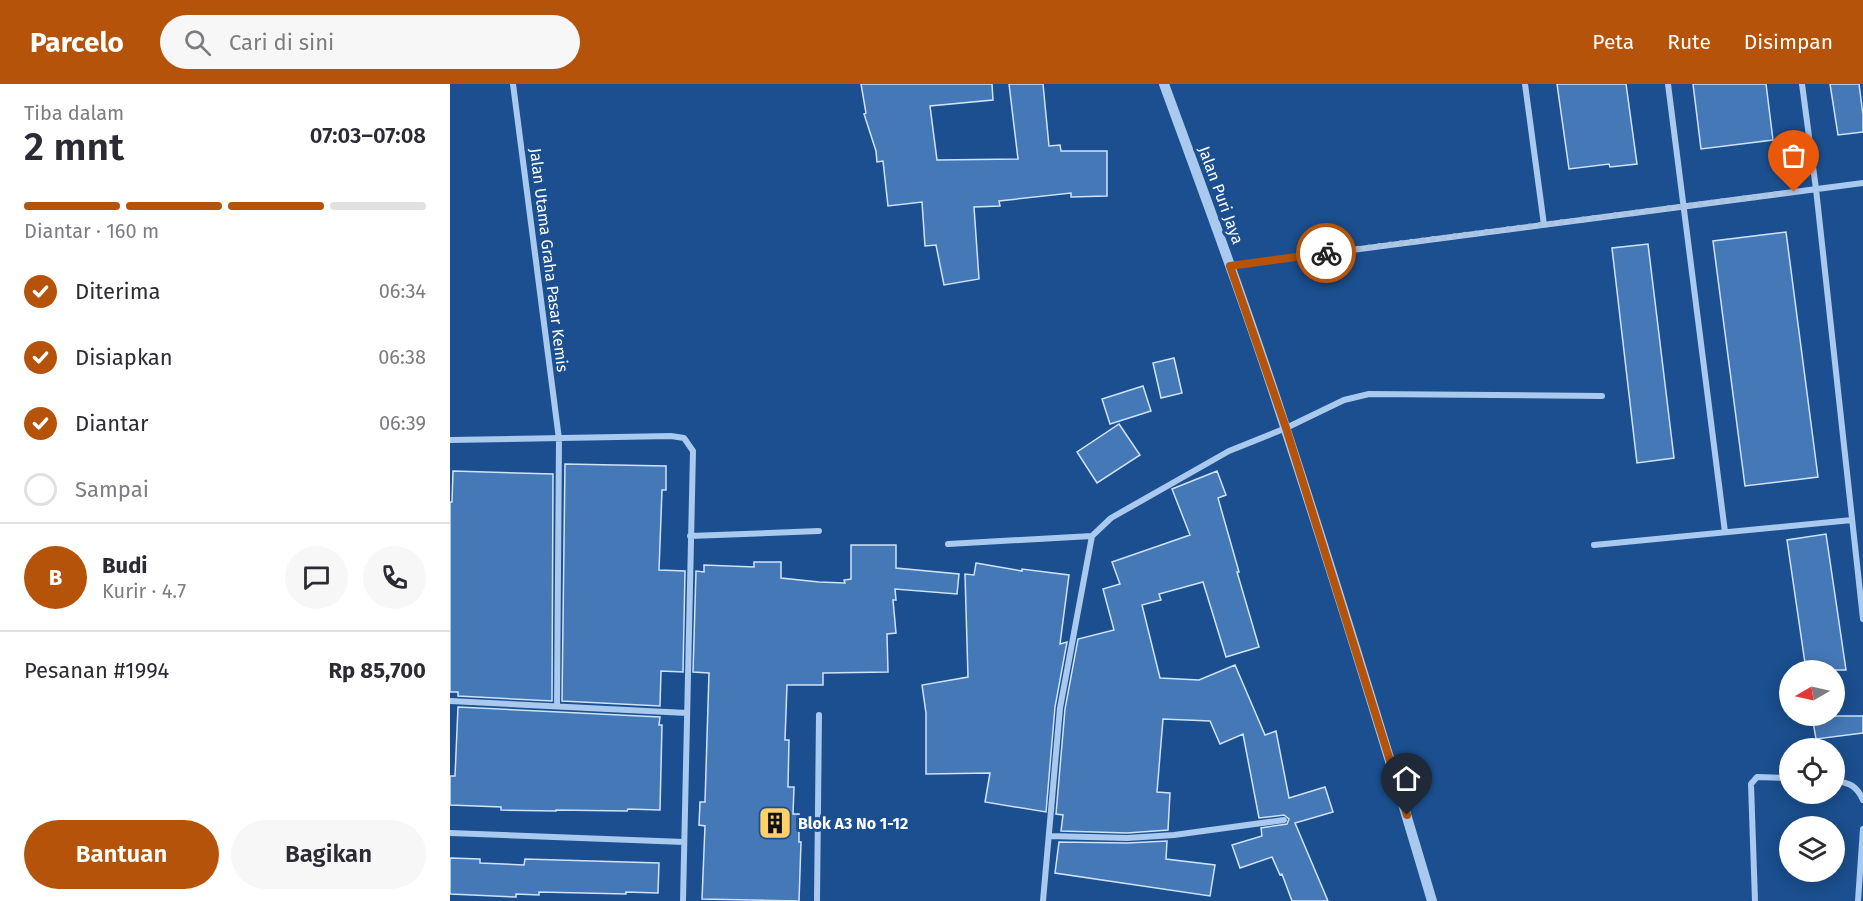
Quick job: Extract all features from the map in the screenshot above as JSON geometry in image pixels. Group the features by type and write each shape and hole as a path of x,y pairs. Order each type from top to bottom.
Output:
{"street":[{"name":"Jalan Utama Graha Pasar Kemis","path":"513,84 559,439 557,706"},
{"name":"Jalan Puri Jaya","path":"1164,84 1286,428 1391,762 1432,901"},
{"path":"1525,84 1544,225"},
{"path":"1668,84 1725,532"},
{"path":"1802,84 1816,189 1863,620"},
{"path":"1230,266 1863,183"},
{"path":"1043,901 1060,708 1092,536 1111,518 1229,451 1286,428 1344,400 1369,394 1602,396"},
{"path":"450,440 671,436 684,438 693,451 683,901"},
{"path":"1594,545 1852,520"},
{"path":"690,536 819,531"},
{"path":"948,544 1092,536"},
{"path":"450,701 687,713"},
{"path":"817,901 819,715"},
{"path":"1755,901 1751,784 1757,777 1779,778"},
{"path":"1845,782 1859,791 1863,800"},
{"path":"1049,836 1127,838 1174,835 1284,820"},
{"path":"1858,901 1863,829"},
{"path":"450,833 684,842"}],"building":[{"path":"861,84 992,84 993,100 930,106 937,160 1018,159 1009,84 1043,84 1049,146 1060,145 1061,151 1107,151 1107,196 1071,197 1071,193 999,201 1000,206 974,207 979,279 944,285 936,245 925,246 922,202 888,206 883,161 877,162 876,151 864,114 866,113"},
{"path":"1557,84 1626,84 1637,164 1610,167 1609,164 1569,169"},
{"path":"1693,84 1766,84 1773,140 1701,149"},
{"path":"1830,84 1859,84 1863,132 1838,135"},
{"path":"1786,232 1818,477 1745,486 1713,241"},
{"path":"1648,244 1674,458 1637,463 1612,248"},
{"path":"1174,358 1182,393 1161,398 1153,363"},
{"path":"1143,386 1151,411 1110,424 1102,399"},
{"path":"1119,424 1140,455 1097,483 1077,452"},
{"path":"565,464 666,466 666,490 662,490 659,570 685,571 683,672 661,671 660,706 562,701"},
{"path":"453,471 553,474 552,701 458,696 458,692 450,692 450,502 452,502"},
{"path":"1217,471 1226,495 1218,498 1259,647 1226,657 1203,582 1159,594 1161,600 1142,605 1160,678 1199,680 1235,665 1265,735 1276,731 1289,798 1325,787 1333,812 1295,823 1328,901 1292,901 1282,874 1280,875 1272,857 1240,868 1232,845 1262,836 1261,828 1287,824 1289,819 1284,815 1259,818 1243,734 1220,744 1210,721 1163,719 1157,792 1170,793 1168,830 1127,833 1061,831 1063,815 1056,814 1065,709 1078,639 1114,630 1103,589 1120,584 1112,562 1190,535 1172,489"},
{"path":"1826,534 1845,660 1805,660 1787,540"},
{"path":"851,545 896,545 896,568 959,574 957,594 895,589 896,600 893,600 896,633 887,634 888,672 823,673 823,685 787,685 785,740 789,740 788,787 794,787 793,814 799,814 799,842 801,842 799,901 702,899 705,826 699,825 700,802 705,802 709,673 693,672 696,571 704,572 704,565 754,567 754,562 781,562 781,578 845,583 844,580 851,579"},
{"path":"976,563 1022,571 1022,569 1069,575 1060,644 1067,642 1055,707 1046,812 985,802 990,773 926,774 926,713 922,685 968,677 965,574 974,575"},
{"path":"458,707 660,717 659,725 662,725 660,810 501,810 501,807 450,805 450,776 455,776"},
{"path":"1845,716 1863,716 1863,733 1816,738 1814,726 1845,726"},
{"path":"1167,841 1166,859 1215,865 1210,896 1055,873 1059,842"},
{"path":"450,858 480,859 480,863 524,865 525,859 659,863 658,893 539,892 539,895 516,894 516,897 450,894"}],"way so far":[{"path":"1326,253 1794,192"}],"place":[{"name":"Blok A3 No 1-12","path":"775,823"}],"route":[{"path":"1326,253 1230,266 1286,428 1407,815"}]}
